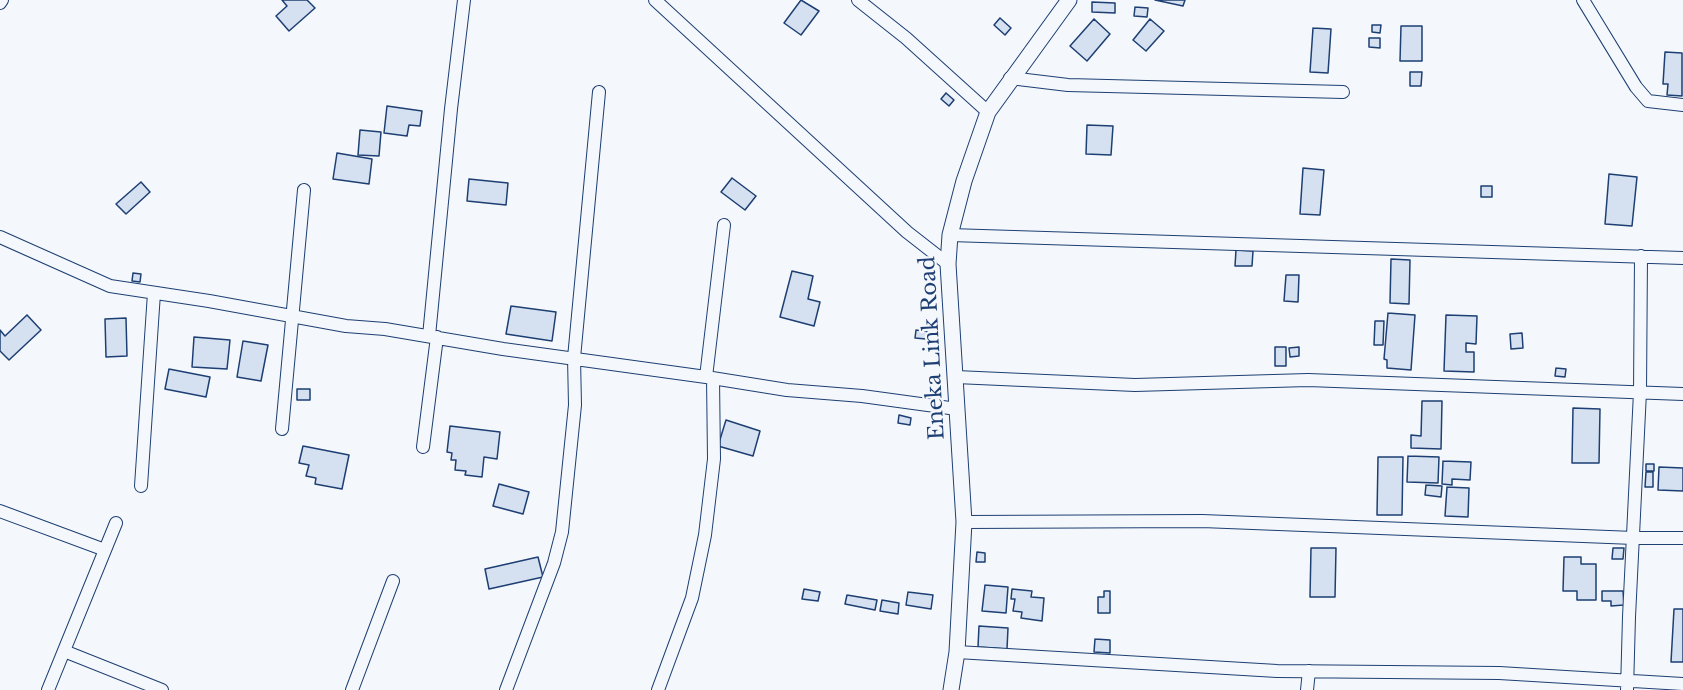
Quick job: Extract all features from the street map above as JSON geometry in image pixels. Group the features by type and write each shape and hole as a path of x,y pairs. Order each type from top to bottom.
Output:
{"street":[{"path":"423,447 451,109 464,0"},
{"path":"655,0 907,232 948,264"},
{"path":"858,0 906,38 988,112"},
{"path":"1583,0 1636,87 1648,101 1683,105"},
{"name":"Eneka Link Road","path":"951,690 957,652 964,522 948,264 950,235 964,181 988,112 1065,1"},
{"path":"1011,78 1068,85 1343,92"},
{"path":"506,690 554,563 562,532 574,405 574,358 599,92"},
{"path":"282,429 304,190"},
{"path":"658,690 692,598 705,535 714,459 710,377 724,225"},
{"path":"950,235 1683,258"},
{"path":"0,237 110,286 346,326 710,377 787,390 862,396 957,409"},
{"path":"1627,685 1640,392 1641,256"},
{"path":"141,486 153,293"},
{"path":"956,377 1136,385 1308,380 1683,394"},
{"path":"0,511 105,550"},
{"path":"964,522 1202,521 1683,538"},
{"path":"48,690 116,523"},
{"path":"352,690 393,581"},
{"path":"64,651 162,690"},
{"path":"957,652 1277,671 1498,673 1627,685 1683,684"},
{"path":"1307,690 1309,671"}],"building":[{"path":"282,0 307,0 315,8 289,31 276,16 287,6"},
{"path":"801,0 819,11 801,35 784,23"},
{"path":"1155,0 1185,0 1183,6"},
{"path":"1092,2 1115,3 1115,13 1092,12"},
{"path":"1135,7 1148,8 1147,17 1134,16"},
{"path":"1000,18 1011,28 1005,35 994,25"},
{"path":"1094,19 1110,34 1087,61 1070,46"},
{"path":"1150,19 1164,31 1146,51 1133,40"},
{"path":"1372,25 1381,25 1380,33 1372,32"},
{"path":"1401,26 1422,26 1422,61 1400,61"},
{"path":"1313,28 1331,29 1328,73 1310,72"},
{"path":"1369,38 1380,38 1380,48 1369,47"},
{"path":"1665,52 1682,53 1682,96 1667,95 1668,84 1663,84"},
{"path":"1410,72 1422,72 1421,86 1410,86"},
{"path":"946,93 954,100 949,106 941,99"},
{"path":"387,106 422,111 420,126 409,125 407,136 384,133"},
{"path":"1087,125 1113,126 1111,155 1086,154"},
{"path":"360,130 381,132 379,156 358,155"},
{"path":"337,153 372,159 369,184 333,179"},
{"path":"1303,168 1324,170 1320,215 1300,214"},
{"path":"1609,174 1637,177 1632,226 1605,224"},
{"path":"732,178 756,196 745,210 721,192"},
{"path":"469,179 508,183 506,205 467,201"},
{"path":"141,182 150,192 126,214 116,204"},
{"path":"1481,186 1492,186 1492,197 1481,197"},
{"path":"1236,250 1253,251 1252,266 1235,266"},
{"path":"1391,259 1410,260 1409,304 1390,303"},
{"path":"792,271 813,276 808,299 820,302 814,326 780,317"},
{"path":"133,273 141,274 140,282 132,281"},
{"path":"1286,275 1299,275 1298,302 1284,301"},
{"path":"511,306 556,312 552,341 506,334"},
{"path":"1388,313 1415,315 1411,370 1387,368 1387,360 1384,359"},
{"path":"27,315 41,330 9,360 0,351 0,330 5,336"},
{"path":"1446,315 1477,316 1476,344 1466,343 1466,352 1474,352 1474,372 1444,371"},
{"path":"126,318 127,356 106,357 105,319"},
{"path":"1375,321 1384,321 1383,345 1374,345"},
{"path":"916,330 927,331 926,339 915,338"},
{"path":"1522,333 1523,348 1511,349 1510,334"},
{"path":"194,337 230,340 227,369 192,367"},
{"path":"243,341 268,345 261,381 237,377"},
{"path":"1275,347 1286,347 1286,366 1275,366"},
{"path":"1299,347 1299,356 1290,357 1289,348"},
{"path":"1556,368 1566,369 1565,377 1555,376"},
{"path":"169,369 210,377 206,397 165,389"},
{"path":"297,389 310,389 310,400 297,400"},
{"path":"1422,401 1442,401 1441,449 1411,448 1411,435 1421,436"},
{"path":"1573,408 1600,409 1599,463 1572,463"},
{"path":"899,415 911,418 910,425 898,423"},
{"path":"726,420 760,431 753,456 718,446"},
{"path":"450,426 500,432 497,459 484,457 482,477 465,475 466,471 455,470 456,460 451,460 452,453 447,452"},
{"path":"303,446 349,455 342,489 315,484 316,478 306,476 309,465 299,463"},
{"path":"1408,456 1439,457 1438,483 1407,482"},
{"path":"1378,457 1403,457 1402,515 1377,515"},
{"path":"1443,461 1471,462 1470,480 1452,479 1452,485 1442,484"},
{"path":"1646,464 1654,464 1654,471 1646,471"},
{"path":"1659,467 1683,468 1683,491 1658,490"},
{"path":"1646,472 1653,472 1653,487 1645,487"},
{"path":"499,484 529,492 523,514 493,506"},
{"path":"1426,485 1442,486 1441,497 1425,495"},
{"path":"1447,487 1469,488 1468,517 1445,516"},
{"path":"1311,548 1336,548 1335,597 1310,597"},
{"path":"1613,548 1624,548 1623,559 1612,559"},
{"path":"977,552 985,553 985,562 976,562"},
{"path":"538,557 543,577 489,589 485,569"},
{"path":"1564,557 1581,557 1581,564 1596,564 1596,600 1577,600 1577,591 1563,591"},
{"path":"985,585 1008,587 1006,613 982,611"},
{"path":"804,589 820,592 818,601 802,599"},
{"path":"1012,589 1032,591 1031,597 1044,598 1042,621 1021,618 1022,612 1013,611 1015,599 1011,599"},
{"path":"1104,591 1110,591 1110,613 1098,613 1098,597 1104,597"},
{"path":"1602,591 1623,591 1624,605 1611,606 1611,601 1602,601"},
{"path":"908,592 933,595 931,609 906,605"},
{"path":"847,595 877,600 875,610 845,604"},
{"path":"882,600 899,603 898,614 880,611"},
{"path":"1674,609 1683,609 1683,662 1671,662"},
{"path":"979,626 1008,628 1007,649 978,647"},
{"path":"1095,639 1110,640 1110,653 1094,652"}]}
